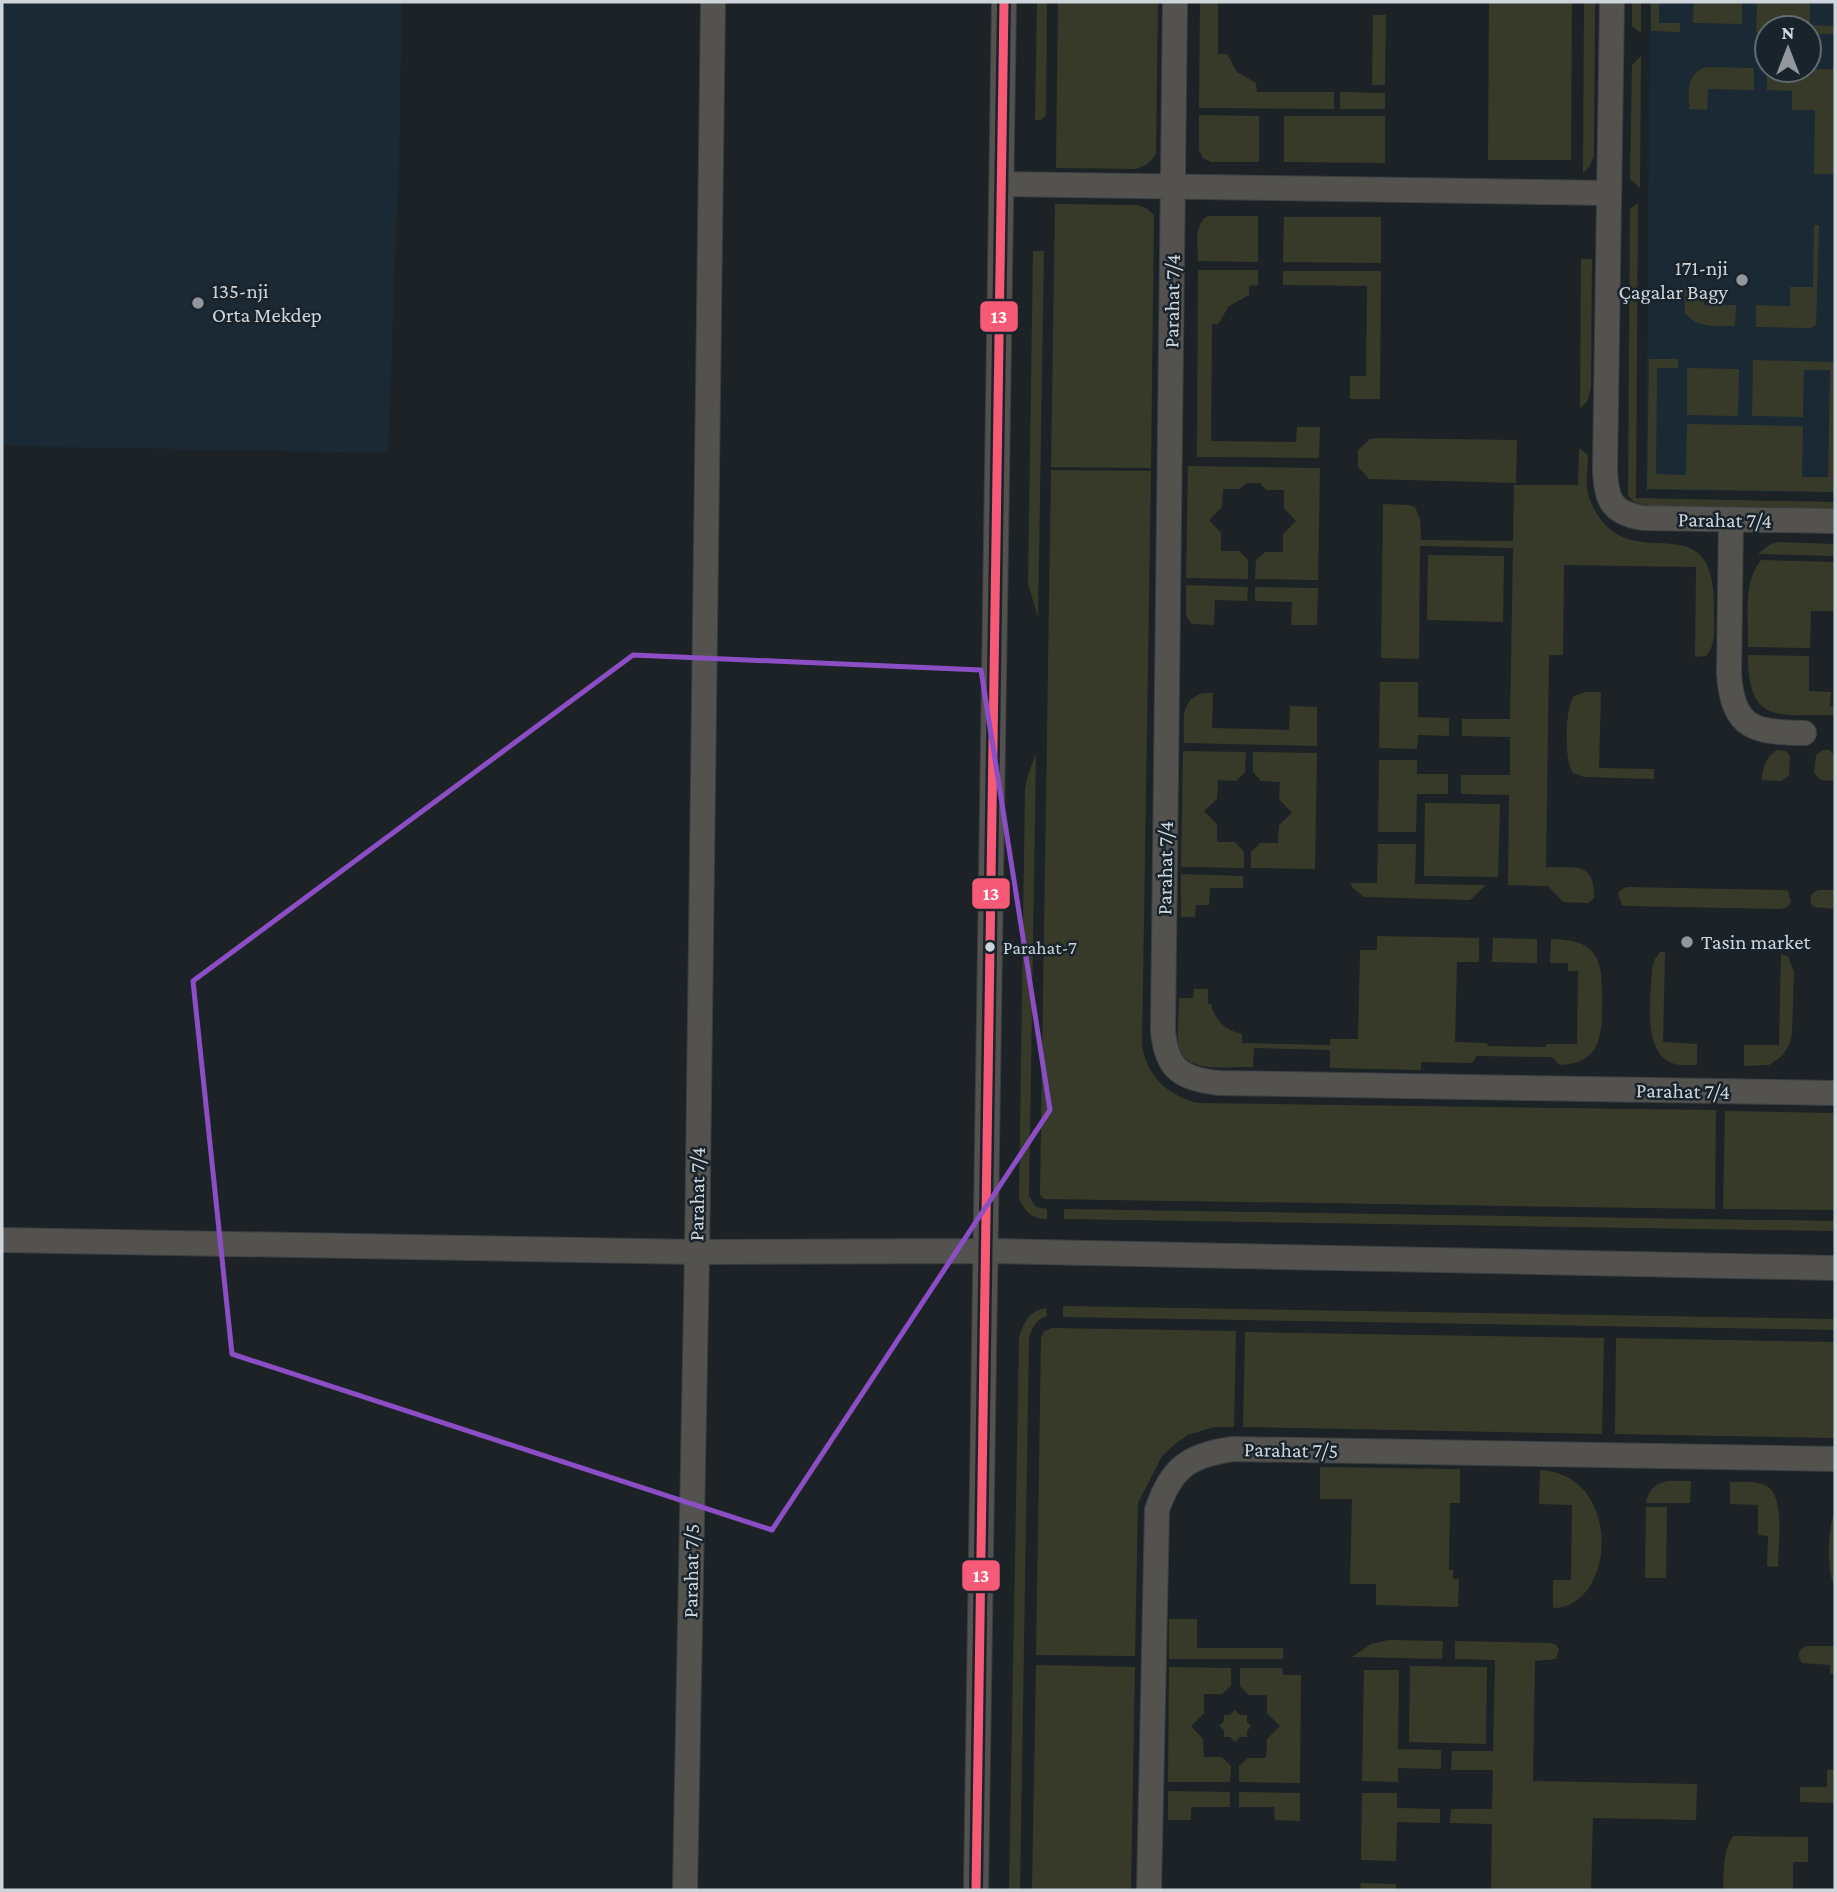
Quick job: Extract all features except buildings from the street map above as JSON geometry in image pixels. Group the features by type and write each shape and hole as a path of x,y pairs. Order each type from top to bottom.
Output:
{"street":[{"name":"Parahat 7/4","path":"697,1252 713,2"},
{"path":"976,1890 1004,2"},
{"name":"Parahat 7/4","path":"1175,2 1163,1030 1165,1050 1176,1069 1194,1079 1219,1083 1835,1093"},
{"path":"1002,184 1609,194 1612,2"},
{"name":"Parahat 7/4","path":"1609,194 1605,470 1606,489 1616,508 1631,516 1643,518 1835,522"},
{"path":"1731,520 1728,674 1731,697 1736,710 1755,728 1771,732 1804,733"},
{"path":"2,1240 697,1252 987,1251 1835,1268"},
{"name":"Parahat 7/5","path":"685,1890 697,1252"},
{"name":"Parahat 7/5","path":"1149,1890 1157,1510 1173,1475 1189,1462 1210,1452 1233,1449 1835,1460"}],"highlighted area":[{"path":"633,655 981,670 1050,1110 772,1530 232,1354 193,981"}],"shaded area":[{"name":"135-nji Orta Mekdep","path":"2,2 402,2 388,453 2,446"},
{"name":"171-nji Çagalar Bagy","path":"1650,2 1835,2 1835,493 1646,490"}],"green space":[{"path":"1037,2 1047,2 1046,115 1041,120 1035,120"},
{"path":"1058,2 1158,2 1156,153 1145,165 1135,169 1056,168"},
{"path":"1200,2 1218,2 1218,54 1227,54 1237,72 1256,83 1257,92 1334,92 1334,109 1199,108"},
{"path":"1489,2 1572,2 1571,160 1488,160"},
{"path":"1584,2 1595,2 1594,156 1583,173"},
{"path":"1632,2 1641,2 1641,33 1632,26"},
{"path":"1651,2 1659,2 1659,23 1680,23 1680,32 1651,31"},
{"path":"1694,2 1742,2 1742,24 1693,23"},
{"path":"1757,2 1810,2 1810,14 1757,14"},
{"path":"1373,15 1386,15 1385,85 1372,85"},
{"path":"1823,26 1835,26 1835,34 1823,34"},
{"path":"1641,56 1640,188 1630,179 1632,65"},
{"path":"1706,67 1753,68 1754,90 1708,89 1707,110 1689,109 1692,79"},
{"path":"1823,69 1835,69 1835,174 1814,174 1815,110 1792,110 1792,91 1767,90 1767,84 1823,84"},
{"path":"1340,92 1385,93 1385,109 1340,109"},
{"path":"1199,115 1259,116 1259,162 1211,162 1203,158 1199,150"},
{"path":"1284,116 1385,116 1385,163 1284,162"},
{"path":"1638,203 1636,498 1835,502 1835,509 1648,506 1634,502 1628,496 1630,209"},
{"path":"1055,204 1138,205 1154,215 1151,468 1051,467"},
{"path":"1208,216 1258,216 1258,262 1198,261 1198,230"},
{"path":"1284,217 1381,217 1381,263 1283,262"},
{"path":"1814,225 1819,225 1816,325 1811,328 1756,327 1756,305 1790,306 1790,287 1813,287"},
{"path":"1033,251 1044,251 1038,617 1028,584"},
{"path":"1581,259 1592,259 1591,387 1587,402 1580,408"},
{"path":"1198,270 1258,270 1258,285 1249,286 1249,295 1229,306 1218,324 1212,324 1211,441 1296,442 1297,427 1320,427 1319,458 1197,457"},
{"path":"1283,271 1381,271 1380,399 1350,399 1350,376 1366,376 1367,286 1283,285"},
{"path":"1684,287 1704,288 1704,305 1736,305 1735,326 1708,326 1695,322 1685,313"},
{"path":"1649,359 1678,359 1678,368 1657,368 1656,474 1686,475 1687,424 1803,426 1802,477 1828,477 1830,370 1804,370 1803,417 1752,416 1753,360 1835,362 1835,492 1647,489"},
{"path":"1687,368 1739,369 1738,416 1687,415"},
{"path":"1370,439 1517,440 1516,483 1369,479 1358,467 1358,450"},
{"path":"1579,448 1588,455 1588,495 1599,517 1615,533 1634,541 1689,548 1702,557 1711,577 1714,610 1710,651 1706,656 1695,657 1696,567 1564,565 1563,655 1549,655 1546,867 1574,868 1587,872 1591,877 1594,898 1588,903 1563,902 1548,886 1508,885 1509,795 1461,794 1461,775 1510,775 1510,737 1462,736 1462,719 1510,719 1513,548 1420,546 1419,659 1381,658 1383,504 1415,507 1420,519 1421,540 1513,541 1514,485 1578,485"},
{"path":"1188,466 1320,468 1318,580 1255,579 1256,560 1265,552 1283,552 1283,534 1296,521 1284,508 1284,490 1266,490 1260,483 1247,483 1240,489 1223,489 1222,507 1209,520 1221,533 1221,551 1239,551 1248,560 1248,579 1186,578"},
{"path":"1051,470 1151,471 1142,1045 1148,1066 1160,1083 1177,1095 1198,1103 1716,1110 1715,1209 1044,1199 1040,1195"},
{"path":"1778,542 1835,544 1835,556 1758,554"},
{"path":"1428,555 1504,556 1503,622 1427,620"},
{"path":"1761,560 1835,562 1835,611 1811,611 1810,648 1748,647 1749,590 1755,569"},
{"path":"1186,585 1248,587 1247,601 1215,600 1214,625 1192,624 1186,616"},
{"path":"1255,587 1318,588 1317,625 1291,625 1292,602 1255,601"},
{"path":"1748,655 1809,656 1809,691 1831,692 1830,706 1835,707 1835,715 1783,714 1770,711 1761,705 1749,678"},
{"path":"1380,682 1418,682 1418,717 1449,718 1449,736 1418,735 1417,749 1379,748"},
{"path":"1586,692 1601,692 1599,768 1654,769 1654,779 1584,777 1573,773 1568,757 1567,722 1574,696"},
{"path":"1213,693 1212,728 1289,730 1290,706 1317,707 1317,746 1184,743 1186,707 1195,696"},
{"path":"1777,750 1786,751 1790,756 1789,776 1781,781 1762,780 1765,763"},
{"path":"1823,750 1829,750 1835,755 1835,781 1821,780 1814,773 1816,755"},
{"path":"1183,751 1246,752 1245,772 1236,781 1218,780 1217,799 1204,811 1217,824 1217,842 1235,842 1244,852 1244,868 1181,867"},
{"path":"1253,752 1317,753 1315,869 1251,868 1251,852 1260,843 1278,843 1279,825 1292,813 1279,799 1280,782 1261,781 1253,772"},
{"path":"1036,753 1029,1196 1036,1207 1047,1209 1047,1219 1037,1218 1029,1213 1019,1198 1025,790"},
{"path":"1379,760 1417,760 1417,774 1448,774 1448,794 1417,794 1416,832 1378,832"},
{"path":"1425,803 1500,804 1498,877 1424,876"},
{"path":"1378,844 1416,844 1415,884 1486,885 1470,900 1364,897 1350,883 1377,883"},
{"path":"1181,874 1243,876 1243,888 1210,888 1209,905 1196,905 1195,917 1181,917"},
{"path":"1627,887 1782,890 1788,891 1791,902 1781,909 1627,906 1622,905 1618,893"},
{"path":"1819,890 1835,890 1835,909 1813,907 1811,897"},
{"path":"1377,936 1479,938 1479,962 1457,962 1455,1042 1487,1043 1488,1046 1546,1047 1546,1044 1577,1044 1578,971 1568,971 1568,963 1550,963 1551,939 1579,943 1595,955 1601,975 1601,1026 1596,1046 1584,1059 1560,1065 1552,1057 1477,1056 1472,1063 1421,1062 1421,1070 1330,1068 1330,1050 1254,1048 1253,1067 1197,1065 1181,1053 1178,1042 1179,998 1193,998 1194,989 1208,989 1208,1004 1211,1004 1222,1024 1242,1034 1242,1043 1330,1045 1330,1039 1358,1039 1360,950 1377,950"},
{"path":"1493,938 1537,939 1537,963 1492,962"},
{"path":"1660,952 1665,952 1663,1042 1697,1044 1697,1065 1678,1065 1664,1058 1653,1037 1650,1023 1652,969"},
{"path":"1781,954 1788,956 1794,972 1792,1033 1789,1045 1782,1056 1769,1065 1744,1066 1744,1045 1779,1045"},
{"path":"1725,1111 1835,1113 1835,1210 1723,1209"},
{"path":"1064,1209 1835,1221 1835,1231 1064,1219"},
{"path":"1063,1306 1835,1319 1835,1330 1063,1317"},
{"path":"1046,1308 1047,1316 1035,1324 1029,1338 1020,1890 1009,1890 1019,1338 1028,1318"},
{"path":"1052,1328 1236,1331 1234,1427 1214,1427 1188,1435 1175,1444 1162,1456 1138,1503 1135,1656 1036,1655 1041,1338 1044,1331"},
{"path":"1245,1332 1604,1338 1602,1434 1243,1427"},
{"path":"1616,1338 1835,1342 1835,1438 1615,1434"},
{"path":"1320,1467 1460,1469 1460,1503 1450,1503 1449,1570 1453,1570 1453,1579 1459,1579 1458,1607 1376,1605 1376,1584 1350,1584 1352,1499 1320,1499"},
{"path":"1540,1470 1567,1477 1586,1493 1598,1515 1602,1540 1599,1565 1589,1587 1574,1602 1553,1608 1553,1580 1571,1580 1572,1505 1539,1504"},
{"path":"1668,1481 1691,1481 1690,1503 1646,1503 1653,1488"},
{"path":"1730,1482 1760,1483 1773,1493 1779,1512 1778,1567 1767,1566 1768,1536 1758,1535 1758,1505 1730,1504"},
{"path":"1646,1507 1667,1507 1666,1578 1645,1578"},
{"path":"1835,1510 1835,1588 1830,1571 1829,1549"},
{"path":"1169,1619 1197,1619 1197,1648 1283,1648 1283,1659 1169,1659"},
{"path":"1388,1640 1443,1641 1442,1659 1352,1657 1371,1644"},
{"path":"1455,1641 1551,1643 1559,1649 1556,1659 1535,1661 1533,1781 1697,1784 1696,1820 1593,1818 1591,1890 1491,1890 1492,1824 1450,1823 1451,1809 1492,1809 1493,1770 1451,1770 1452,1751 1493,1751 1495,1660 1455,1659"},
{"path":"1808,1646 1835,1646 1835,1674 1830,1674 1830,1665 1802,1663 1799,1652"},
{"path":"1036,1665 1135,1667 1131,1890 1032,1890"},
{"path":"1410,1666 1487,1667 1486,1744 1409,1742"},
{"path":"1169,1667 1231,1668 1231,1686 1222,1694 1204,1694 1204,1713 1191,1726 1203,1739 1204,1757 1222,1757 1231,1766 1230,1782 1168,1782"},
{"path":"1240,1668 1282,1668 1283,1675 1301,1675 1300,1783 1239,1782 1239,1766 1248,1758 1266,1758 1267,1739 1280,1726 1267,1713 1267,1695 1249,1695 1240,1686"},
{"path":"1364,1670 1399,1670 1398,1749 1441,1750 1441,1769 1398,1768 1398,1782 1362,1781"},
{"path":"1235,1710 1240,1715 1247,1715 1247,1722 1251,1726 1247,1737 1240,1737 1235,1742 1230,1737 1224,1737 1224,1730 1219,1726 1224,1721 1224,1715 1230,1715"},
{"path":"1827,1770 1835,1770 1835,1803 1800,1802 1800,1787 1827,1787"},
{"path":"1168,1791 1230,1792 1230,1807 1191,1807 1191,1820 1168,1820"},
{"path":"1239,1792 1300,1793 1300,1821 1275,1820 1274,1807 1239,1807"},
{"path":"1362,1793 1397,1793 1397,1808 1440,1809 1440,1823 1397,1822 1396,1861 1361,1860"},
{"path":"1733,1836 1808,1837 1808,1862 1793,1862 1793,1890 1723,1890 1725,1856"},
{"path":"1361,1883 1396,1884 1396,1890 1360,1890"}],"transit line":[{"name":"13","path":"976,1890 1004,2"}],"place":[{"name":"171-nji Çagalar Bagy","path":"1742,280"},
{"name":"135-nji Orta Mekdep","path":"198,303"},
{"name":"Tasin market","path":"1687,942"},
{"name":"Parahat-7","path":"990,947"}]}
